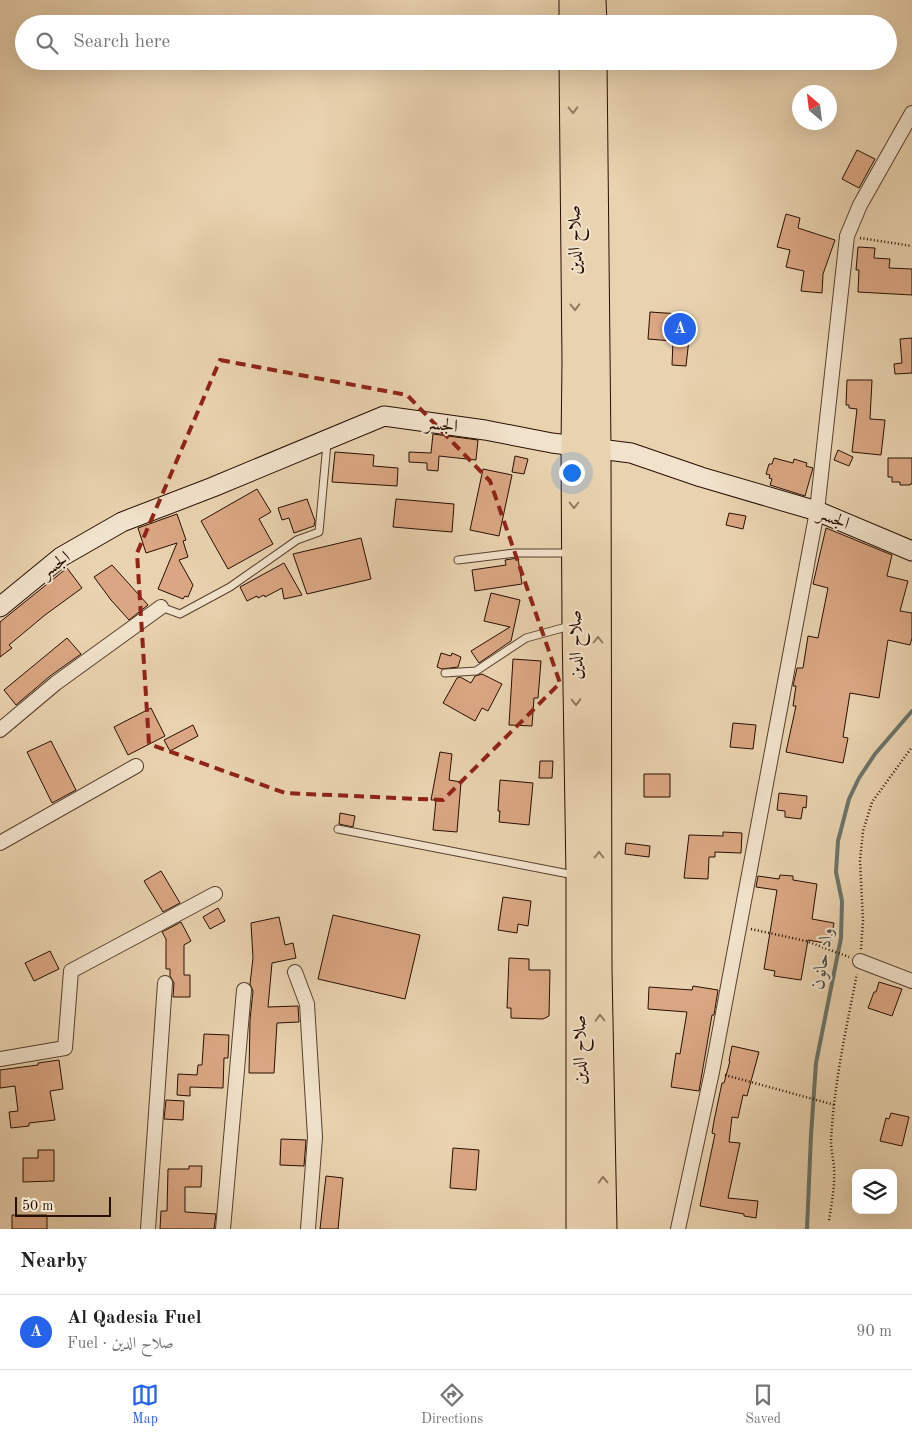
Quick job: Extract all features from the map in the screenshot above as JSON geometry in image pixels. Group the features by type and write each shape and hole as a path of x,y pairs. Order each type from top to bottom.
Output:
{"highway":[{"path":"572,0 572,15"},
{"path":"593,0 594,15"},
{"name":"صلاح الدين","path":"572,70 576,362 586,447 575,553 579,876 579,1229"},
{"name":"صلاح الدين","path":"594,70 586,447 604,1229"}],"street":[{"path":"678,1229 712,1072 817,511 847,236 860,205 912,113"},
{"name":"الجسر","path":"0,607 61,557 122,522 384,416 485,430 552,443 631,453 701,477 817,511 912,551"},
{"path":"0,730 56,683 161,607"},
{"path":"0,843 136,766"},
{"path":"0,1059 66,1048 70,971 215,894"},
{"path":"860,961 912,982"},
{"path":"295,972 306,1004 315,1137 308,1229"},
{"path":"148,1229 165,982"},
{"path":"222,1229 244,990"}],"lane":[{"path":"161,607 180,614 230,587 297,540 318,532 327,440"},
{"path":"458,560 515,553 575,553"},
{"path":"444,673 476,671 526,638 575,624"},
{"path":"338,830 579,876"}],"path":[{"path":"847,236 912,246"},
{"path":"829,1220 834,1192 834,1166 831,1142 840,1054 860,961 863,922 860,861 863,831 872,802 912,747"},
{"path":"740,926 806,941 860,961"},
{"path":"712,1072 835,1104"}],"highlighted area":[{"path":"220,360 407,395 490,481 560,683 443,800 285,793 149,744 137,553"}],"building":[{"path":"857,150 875,159 859,188 842,179"},
{"path":"786,214 800,218 798,228 835,240 823,274 822,293 801,291 804,271 786,267 790,250 777,247"},
{"path":"858,247 875,248 874,258 890,259 889,268 912,269 912,295 858,292 859,270 856,270"},
{"path":"650,312 680,314 680,320 691,321 686,366 672,365 673,341 648,339"},
{"path":"912,338 912,373 895,374 894,364 902,363 900,339"},
{"path":"847,380 872,380 870,419 885,420 881,455 852,452 857,409 849,408 849,405 846,405"},
{"path":"433,434 478,440 476,460 439,456 438,471 427,470 427,463 409,462 409,452 431,453"},
{"path":"838,450 853,457 849,466 834,460"},
{"path":"335,452 374,455 373,466 398,468 397,486 332,482"},
{"path":"515,456 528,459 524,474 512,472"},
{"path":"774,458 793,463 794,459 807,463 806,466 813,468 805,496 770,485 772,479 769,478 770,475 766,474 769,464 772,464"},
{"path":"888,458 912,458 912,484 900,485 900,482 892,482 892,477 888,477"},
{"path":"483,469 512,475 499,536 470,530"},
{"path":"257,489 271,512 259,519 273,544 228,569 201,521"},
{"path":"307,499 315,521 314,526 294,533 289,518 282,520 278,508"},
{"path":"396,499 454,504 452,532 393,527"},
{"path":"729,513 746,516 743,529 726,525"},
{"path":"177,514 186,540 183,541 188,557 179,560 193,585 188,597 185,596 183,599 158,589 177,543 146,553 138,528"},
{"path":"826,528 892,555 887,576 908,581 900,611 912,613 912,638 910,645 888,640 879,698 850,693 843,737 848,738 843,763 786,752 796,706 793,706 796,686 793,686 797,668 803,668 808,636 818,638 828,588 813,584"},
{"path":"361,538 371,579 307,594 293,554"},
{"path":"518,558 522,584 475,591 472,570 506,565 505,560"},
{"path":"284,563 302,595 284,599 282,588 265,597 264,595 258,598 257,596 247,601 240,587"},
{"path":"112,565 148,605 129,620 94,577"},
{"path":"67,568 82,588 9,645 12,648 0,657 0,622"},
{"path":"491,593 520,600 511,641 479,663 471,651 510,627 484,621"},
{"path":"67,638 81,654 50,676 16,705 4,690"},
{"path":"441,653 451,656 452,653 461,657 458,667 442,669 437,667"},
{"path":"513,659 541,661 538,698 534,698 532,726 509,725"},
{"path":"482,674 502,684 488,711 482,708 475,721 443,703 457,678 460,677 471,683 475,676"},
{"path":"151,708 165,736 128,755 114,727"},
{"path":"733,723 756,725 753,749 730,747"},
{"path":"193,725 198,736 170,751 164,740"},
{"path":"51,741 76,790 52,803 27,752"},
{"path":"440,752 452,754 449,780 461,782 457,832 433,830 436,800 431,800"},
{"path":"540,761 553,761 552,778 539,778"},
{"path":"644,774 670,774 670,797 644,797"},
{"path":"500,780 533,783 529,825 499,822"},
{"path":"779,793 807,796 806,808 803,807 801,819 785,817 785,811 777,810"},
{"path":"340,813 355,816 353,827 339,824"},
{"path":"723,832 742,833 741,853 715,852 715,857 709,857 708,879 684,878 689,835 723,836"},
{"path":"626,843 650,846 649,857 625,854"},
{"path":"161,871 180,903 163,912 144,881"},
{"path":"780,875 793,876 793,880 817,884 812,919 834,923 830,944 808,940 801,980 774,976 775,971 764,969 777,890 756,887 758,876 779,879"},
{"path":"503,897 531,901 528,926 518,924 517,933 498,930"},
{"path":"218,908 225,921 210,929 203,917"},
{"path":"333,915 420,935 405,999 318,979"},
{"path":"279,917 285,945 293,943 296,958 272,963 268,1007 298,1006 299,1022 277,1023 274,1073 249,1073 250,1020 253,991 250,984 253,958 251,923"},
{"path":"181,922 191,941 184,945 184,975 190,975 190,997 173,997 174,983 170,976 170,969 166,969 166,939 162,932"},
{"path":"50,951 59,969 34,981 25,963"},
{"path":"509,958 529,959 529,970 550,970 549,1016 543,1019 511,1018 511,1008 507,1008"},
{"path":"879,982 902,989 892,1016 868,1008"},
{"path":"693,986 718,990 699,1091 671,1087 676,1053 680,1054 687,1012 648,1009 649,987 692,990"},
{"path":"204,1034 229,1035 228,1058 224,1058 223,1088 190,1087 190,1096 177,1095 178,1074 197,1075 198,1065 202,1065"},
{"path":"732,1046 759,1052 747,1096 743,1095 738,1118 732,1117 729,1142 740,1143 728,1198 758,1201 756,1218 700,1206 715,1134 712,1133 714,1121 722,1083 724,1083 730,1061"},
{"path":"59,1060 63,1089 50,1091 55,1120 29,1123 29,1126 11,1128 9,1112 18,1111 15,1086 0,1088 0,1070"},
{"path":"166,1100 184,1101 183,1120 164,1119"},
{"path":"891,1113 909,1117 902,1146 880,1141 886,1118 889,1119"},
{"path":"281,1139 306,1140 304,1166 280,1165"},
{"path":"453,1148 479,1150 476,1190 450,1188"},
{"path":"38,1150 54,1150 54,1181 23,1182 23,1158 38,1158"},
{"path":"189,1166 202,1166 201,1187 185,1187 185,1212 216,1214 214,1229 160,1229 161,1211 167,1211 168,1169 189,1169"},
{"path":"326,1176 343,1178 338,1229 320,1229"},
{"path":"12,1215 47,1215 47,1229 12,1229"}],"waterway":[{"name":"واد حانون","path":"807,1229 816,1063 841,938 842,901 836,872 838,841 849,799 859,778 875,754 912,711"}],"place":[{"name":"Al Qadesia Fuel","path":"680,329"}]}
